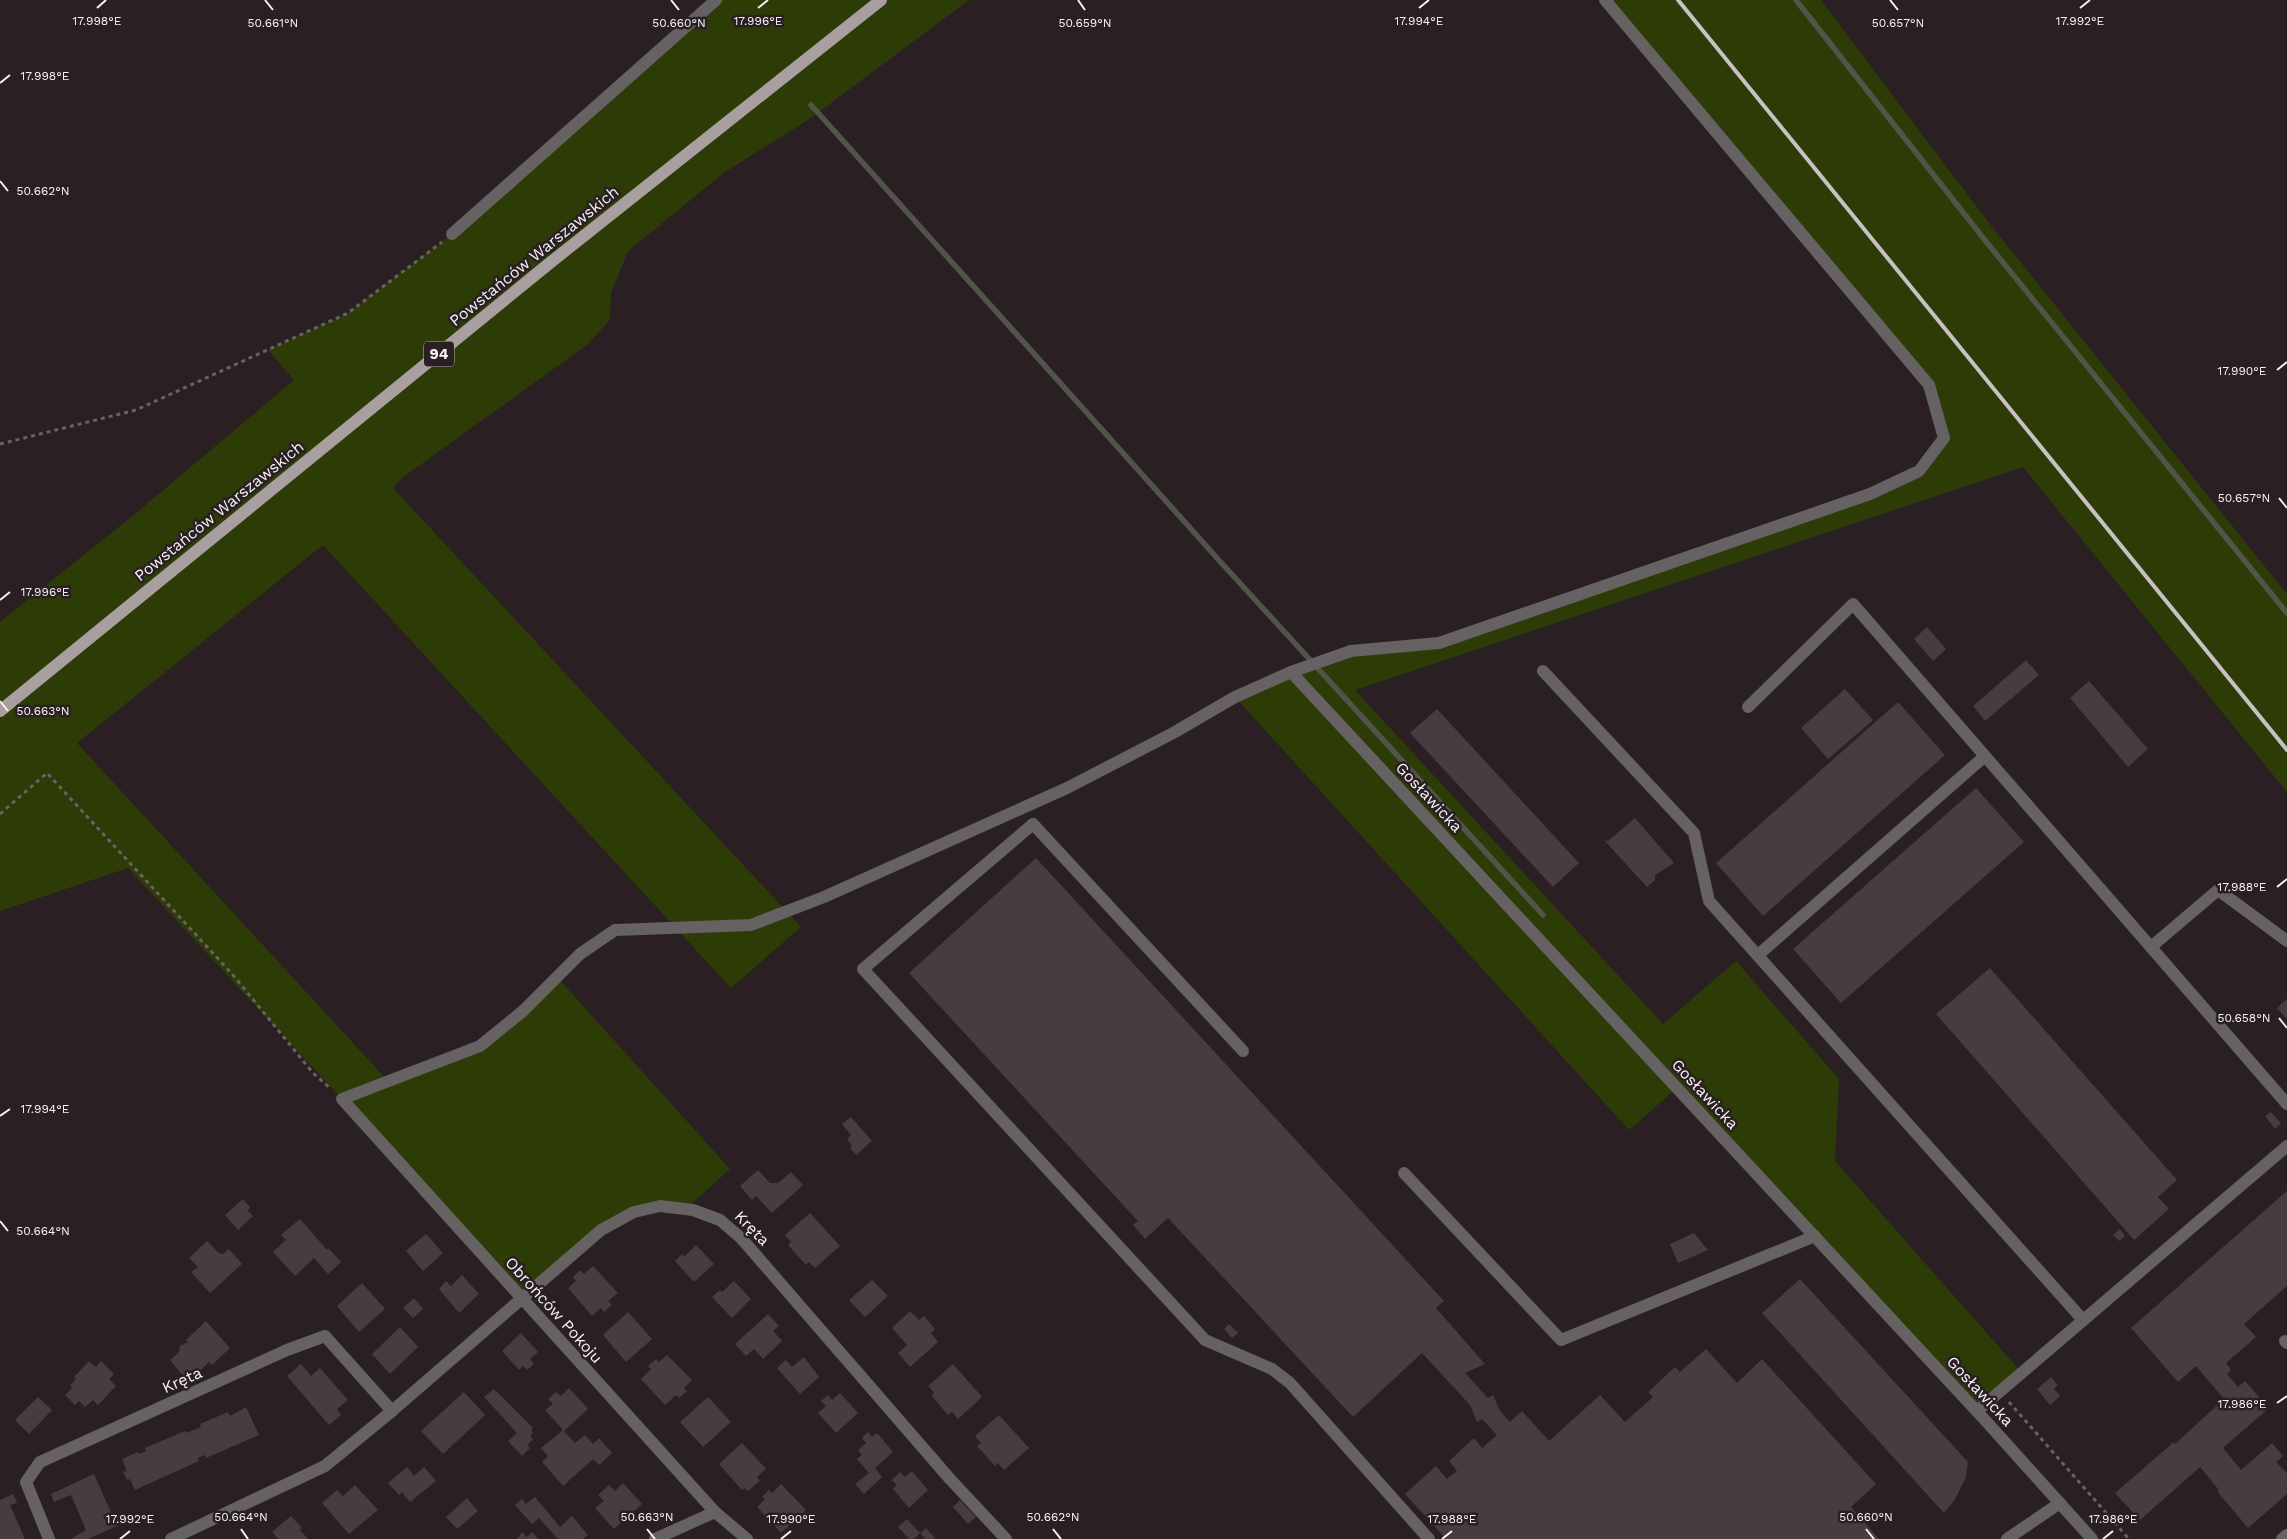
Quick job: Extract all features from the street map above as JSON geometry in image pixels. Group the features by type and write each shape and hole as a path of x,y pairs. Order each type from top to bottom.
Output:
{"main road":[{"name":"Powstańców Warszawskich","path":"0,710 544,268 881,0"}],"street":[{"path":"452,234 716,0"},
{"path":"342,1099 480,1046 523,1011 580,954 615,930 751,925 824,897 1067,788 1175,732 1235,697 1291,672 1351,651 1439,643 1870,494 1919,471 1944,438 1929,385 1605,0"},
{"path":"1748,707 1853,604 2287,1104"},
{"path":"1543,671 1694,833 1710,901 2083,1320"},
{"name":"Gosławicka","path":"1291,672 1977,1411 2092,1539"},
{"path":"1758,955 1986,756"},
{"path":"1243,1050 1033,824 863,969 1205,1340 1272,1368 1290,1383 1429,1539"},
{"path":"2151,947 2218,890 2287,940"},
{"name":"Obrońców Pokoju","path":"342,1099 715,1512 747,1539"},
{"path":"1977,1411 2287,1146"},
{"path":"1404,1173 1561,1340 1814,1236"},
{"name":"Kręta","path":"171,1539 325,1466 392,1411 601,1230 634,1212 660,1206 693,1210 720,1220 742,1238 950,1480 1006,1539"},
{"name":"Kręta","path":"49,1539 26,1482 40,1462 287,1350 325,1336 392,1411"},
{"path":"2007,1539 2060,1503"},
{"path":"655,1539 715,1512"},
{"path":"2282,1539 2287,1535"}],"path":[{"path":"0,444 136,410 348,313 452,234"},
{"path":"0,814 47,773 233,974 313,1073 342,1099"},
{"path":"2000,1392 2129,1539"}],"green space":[{"path":"716,0 969,0 808,120 725,172 628,251 611,293 610,320 588,344 402,478 393,488 801,927 731,988 323,545 77,743 388,1081 480,1046 557,977 730,1169 686,1209 634,1212 521,1299 342,1099 128,868 0,911 0,622 135,514 294,380 268,350 348,313 452,234"},
{"path":"1605,0 1821,0 1989,223 2287,594 2287,792 2023,467 1355,690 1663,1024 1736,961 1839,1079 1835,1161 2022,1373 1977,1411 1677,1088 1629,1130 1235,697 1351,651 1439,643 1919,471 1943,439 1929,385"}],"building":[{"path":"1927,627 1946,649 1933,661 1914,639"},
{"path":"2026,660 2039,675 1985,721 1973,706"},
{"path":"2089,681 2148,749 2128,767 2070,698"},
{"path":"1845,689 1873,720 1828,759 1801,728"},
{"path":"1898,702 1945,755 1763,916 1716,863"},
{"path":"1437,709 1579,863 1553,887 1410,733"},
{"path":"1976,788 2024,842 1841,1003 1793,949"},
{"path":"1635,818 1674,863 1655,875 1655,880 1647,887 1604,840 1608,841"},
{"path":"1036,858 1444,1301 1436,1308 1485,1364 1465,1373 1488,1398 1493,1395 1500,1411 1510,1422 1522,1411 1549,1441 1600,1395 1625,1422 1653,1397 1648,1392 1675,1367 1680,1372 1706,1349 1737,1383 1762,1359 1876,1484 1851,1507 1879,1539 1446,1539 1405,1494 1436,1466 1447,1479 1457,1471 1449,1461 1474,1438 1482,1448 1497,1435 1482,1419 1477,1422 1470,1405 1422,1353 1353,1417 1168,1218 1145,1239 1133,1225 1138,1221 909,973"},
{"path":"1990,968 2177,1180 2158,1197 2169,1209 2134,1240 1936,1014"},
{"path":"2287,999 2287,1019 2277,1008"},
{"path":"2271,1112 2281,1123 2275,1129 2265,1116"},
{"path":"851,1117 872,1141 856,1155 850,1148 852,1146 847,1139 851,1135 842,1124"},
{"path":"758,1170 770,1183 778,1183 791,1172 803,1185 772,1213 756,1196 752,1200 740,1186"},
{"path":"2287,1191 2287,1286 2244,1324 2256,1337 2226,1363 2231,1370 2227,1374 2238,1387 2245,1381 2269,1408 2223,1448 2241,1470 2272,1443 2283,1456 2276,1462 2287,1473 2287,1494 2248,1528 2200,1467 2140,1520 2115,1493 2174,1442 2175,1444 2224,1399 2196,1366 2178,1382 2131,1328"},
{"path":"243,1199 250,1207 248,1211 253,1216 238,1230 225,1215"},
{"path":"810,1213 840,1246 815,1268 809,1262 806,1265 788,1245 791,1242 785,1235"},
{"path":"300,1219 327,1250 328,1248 341,1262 328,1274 314,1258 295,1276 273,1252 286,1240 281,1235"},
{"path":"2120,1229 2125,1236 2119,1241 2113,1235"},
{"path":"1694,1233 1708,1250 1678,1263 1670,1244"},
{"path":"426,1234 443,1253 423,1271 406,1251"},
{"path":"207,1241 219,1253 223,1254 229,1249 242,1264 210,1293 191,1272 198,1267 189,1258"},
{"path":"696,1245 714,1264 694,1282 675,1261 682,1254 684,1257"},
{"path":"593,1266 618,1293 608,1301 612,1305 604,1312 601,1308 592,1316 568,1288 576,1281 573,1277 580,1270 584,1274"},
{"path":"462,1275 479,1294 459,1313 439,1289 446,1281 451,1286"},
{"path":"1800,1279 1968,1462 1966,1477 1954,1501 1944,1513 1762,1313"},
{"path":"872,1280 888,1296 865,1317 849,1300"},
{"path":"734,1281 751,1299 732,1318 712,1297 720,1290 722,1292"},
{"path":"362,1283 385,1309 359,1332 337,1306"},
{"path":"414,1298 423,1309 413,1318 403,1308"},
{"path":"910,1311 919,1320 924,1316 935,1329 931,1333 938,1342 910,1367 898,1353 907,1345 892,1328"},
{"path":"628,1312 652,1339 626,1362 603,1335"},
{"path":"768,1314 779,1326 773,1331 782,1341 763,1359 754,1349 746,1356 735,1344"},
{"path":"206,1321 230,1348 212,1365 209,1362 198,1373 194,1369 184,1377 170,1360 179,1352 180,1346 188,1342 186,1340"},
{"path":"1229,1324 1238,1333 1232,1338 1224,1329"},
{"path":"400,1327 418,1347 390,1374 372,1354"},
{"path":"521,1333 538,1352 530,1359 534,1364 527,1370 523,1366 519,1370 502,1351"},
{"path":"667,1355 692,1380 684,1388 687,1391 679,1398 676,1395 665,1405 641,1379 651,1369 648,1366 656,1359 659,1362"},
{"path":"804,1357 819,1377 800,1394 777,1368 786,1360 792,1367"},
{"path":"89,1361 96,1367 101,1361 114,1374 109,1379 116,1386 98,1405 93,1400 85,1407 79,1401 75,1405 65,1395 72,1388 70,1385 76,1379 74,1377"},
{"path":"301,1364 311,1376 320,1368 348,1400 337,1409 341,1415 329,1425 287,1376"},
{"path":"953,1364 982,1397 958,1419 952,1412 948,1415 932,1396 934,1392 928,1386"},
{"path":"2051,1377 2058,1385 2054,1389 2060,1396 2050,1405 2037,1389"},
{"path":"569,1388 588,1409 564,1431 575,1443 585,1435 593,1444 599,1438 612,1453 599,1465 593,1459 563,1486 542,1462 548,1456 541,1448 563,1430 545,1410 553,1404 548,1399 556,1392 561,1396"},
{"path":"494,1389 533,1428 531,1430 533,1433 530,1436 533,1439 527,1445 530,1448 522,1456 508,1441 517,1433 484,1397"},
{"path":"464,1392 485,1415 443,1454 421,1431"},
{"path":"840,1393 858,1413 836,1433 818,1413 826,1406 821,1401 828,1395 832,1400"},
{"path":"38,1397 52,1410 29,1434 15,1420"},
{"path":"708,1397 731,1422 703,1447 680,1422"},
{"path":"246,1407 259,1435 206,1458 205,1455 198,1458 199,1461 135,1490 130,1479 127,1480 123,1472 127,1471 122,1459 138,1452 139,1454 146,1451 145,1448 185,1431 186,1433 201,1427 200,1424 228,1412 230,1416"},
{"path":"999,1415 1029,1448 1004,1470 998,1463 995,1466 977,1446 981,1443 975,1436"},
{"path":"868,1432 872,1437 877,1433 893,1452 875,1468 882,1477 864,1494 855,1484 869,1473 857,1459 862,1455 858,1450 866,1443 862,1438"},
{"path":"742,1443 766,1469 757,1477 760,1481 748,1491 745,1488 742,1490 719,1464"},
{"path":"407,1467 414,1476 424,1467 436,1481 410,1502 402,1492 399,1495 388,1483"},
{"path":"912,1471 928,1490 909,1508 893,1489 897,1485 892,1480 900,1472 905,1477"},
{"path":"94,1474 117,1526 88,1539 71,1539 86,1530 71,1495 54,1502 51,1494"},
{"path":"623,1483 642,1504 614,1529 595,1508 604,1501 598,1495 609,1485 615,1491"},
{"path":"781,1484 806,1510 797,1518 799,1521 794,1525 792,1523 781,1533 757,1507 765,1499 762,1497 769,1490 772,1493"},
{"path":"355,1485 378,1510 349,1534 322,1503 337,1490 343,1496"},
{"path":"13,1494 17,1503 10,1505 25,1539 0,1539 0,1500"},
{"path":"535,1497 560,1527 572,1516 588,1535 583,1539 558,1539 539,1518 532,1524 515,1505 522,1499 526,1504"},
{"path":"467,1498 478,1511 457,1529 446,1517"},
{"path":"960,1500 976,1517 968,1524 953,1507"},
{"path":"291,1516 302,1528 300,1530 308,1539 278,1539 272,1532"},
{"path":"907,1519 920,1533 914,1539 909,1539 898,1527"},
{"path":"926,1528 935,1538 925,1539 920,1533"},
{"path":"522,1532 527,1537 532,1532 538,1539 517,1539"}],"waterway":[{"path":"1796,0 1984,239 2287,613"},
{"path":"811,105 1217,558 1543,915"}],"railway":[{"path":"1678,0 2287,750"}]}
